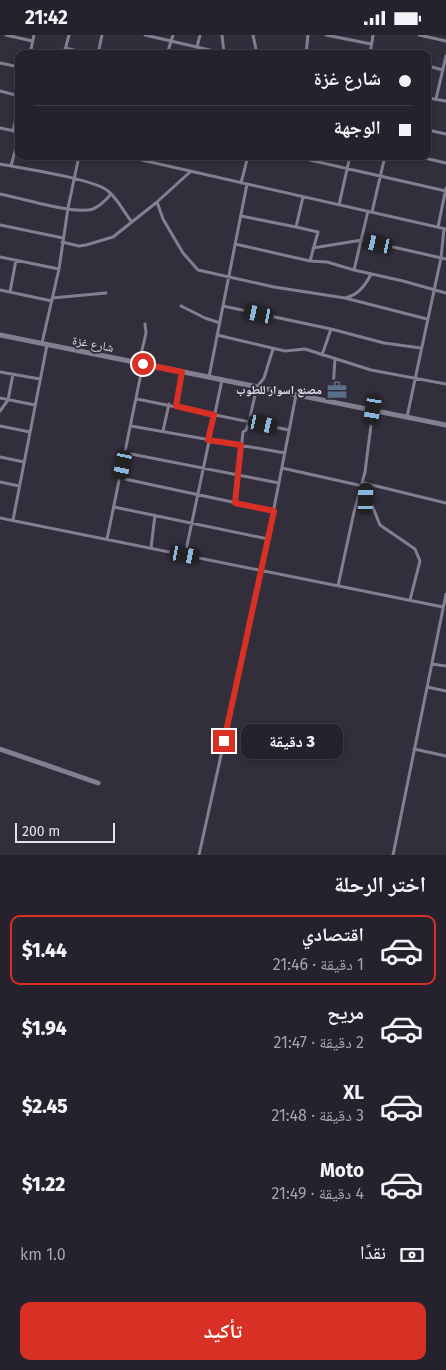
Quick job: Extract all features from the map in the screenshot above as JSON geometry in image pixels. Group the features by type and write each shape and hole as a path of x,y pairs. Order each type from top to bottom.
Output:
{"main road":[{"name":"شارع غزة","path":"0,335 446,425"},
{"path":"0,749 98,783"}],"street":[{"path":"6,35 32,41"},
{"path":"31,50 34,35"},
{"path":"69,35 65,48 73,50"},
{"path":"99,50 102,35"},
{"path":"145,35 211,50"},
{"path":"169,50 173,35"},
{"path":"197,47 200,35"},
{"path":"222,35 224,50"},
{"path":"253,35 256,50"},
{"path":"306,50 308,35"},
{"path":"326,35 371,44"},
{"path":"351,35 353,40"},
{"path":"370,50 373,35"},
{"path":"419,35 446,41"},
{"path":"436,99 446,56"},
{"path":"0,63 15,66"},
{"path":"431,67 443,70"},
{"path":"0,91 15,94"},
{"path":"431,98 446,101"},
{"path":"0,128 13,131 15,123"},
{"path":"431,131 446,134"},
{"path":"10,166 15,148"},
{"path":"13,520 78,160"},
{"path":"151,160 190,172 445,229 441,258 407,417"},
{"path":"242,183 247,160"},
{"path":"309,160 446,190 438,227"},
{"path":"339,205 349,160"},
{"path":"354,271 384,160"},
{"path":"431,160 446,163"},
{"path":"0,164 74,179 102,187 119,203 131,221"},
{"path":"0,225 63,240 79,246 86,245 113,237 157,202 190,172"},
{"path":"209,377 247,184"},
{"path":"0,194 68,209 92,209 101,204 111,194"},
{"path":"296,227 303,197"},
{"path":"157,202 163,219 183,253 201,271 274,287 345,298 427,319"},
{"path":"241,216 318,232 310,261"},
{"path":"313,249 362,240 446,259"},
{"path":"235,244 310,261 327,262 354,271 403,281 446,293"},
{"path":"0,257 58,269"},
{"path":"10,292 16,260"},
{"path":"345,298 351,297 361,290 371,274"},
{"path":"0,290 52,299 106,293"},
{"path":"181,306 220,323"},
{"path":"223,306 331,329 384,343 422,348"},
{"path":"107,539 137,399 146,333 145,324"},
{"path":"322,355 331,329"},
{"path":"217,335 285,351 305,349 377,371 446,384"},
{"path":"235,503 243,432 246,430 257,387 264,378 273,349"},
{"path":"332,402 335,359"},
{"path":"0,372 40,379"},
{"path":"176,406 182,372"},
{"path":"0,411 8,400 13,374"},
{"path":"185,555 222,380"},
{"path":"199,855 262,570 296,395"},
{"path":"0,398 35,405"},
{"path":"137,399 249,421 289,431"},
{"path":"163,431 169,405"},
{"path":"338,586 348,536 366,465 373,410"},
{"path":"0,426 30,432"},
{"path":"131,426 285,453"},
{"path":"126,453 279,483"},
{"path":"0,457 24,462"},
{"path":"282,468 446,503"},
{"path":"120,478 274,511"},
{"path":"0,482 19,486"},
{"path":"362,484 367,487 366,498 372,505 380,525 415,549 420,561 410,600"},
{"path":"114,507 268,539"},
{"path":"151,548 155,515"},
{"path":"0,518 443,607"},
{"path":"393,855 444,613 443,607 446,593"},
{"path":"432,664 446,667"},
{"path":"427,687 446,691"},
{"path":"414,749 446,756"}],"place":[{"name":"مصنع اسوار للطوب","path":"337,390"}],"route":[{"path":"143,364 182,372 176,406 214,415 208,440 241,445 235,503 274,511 224,741"}]}
